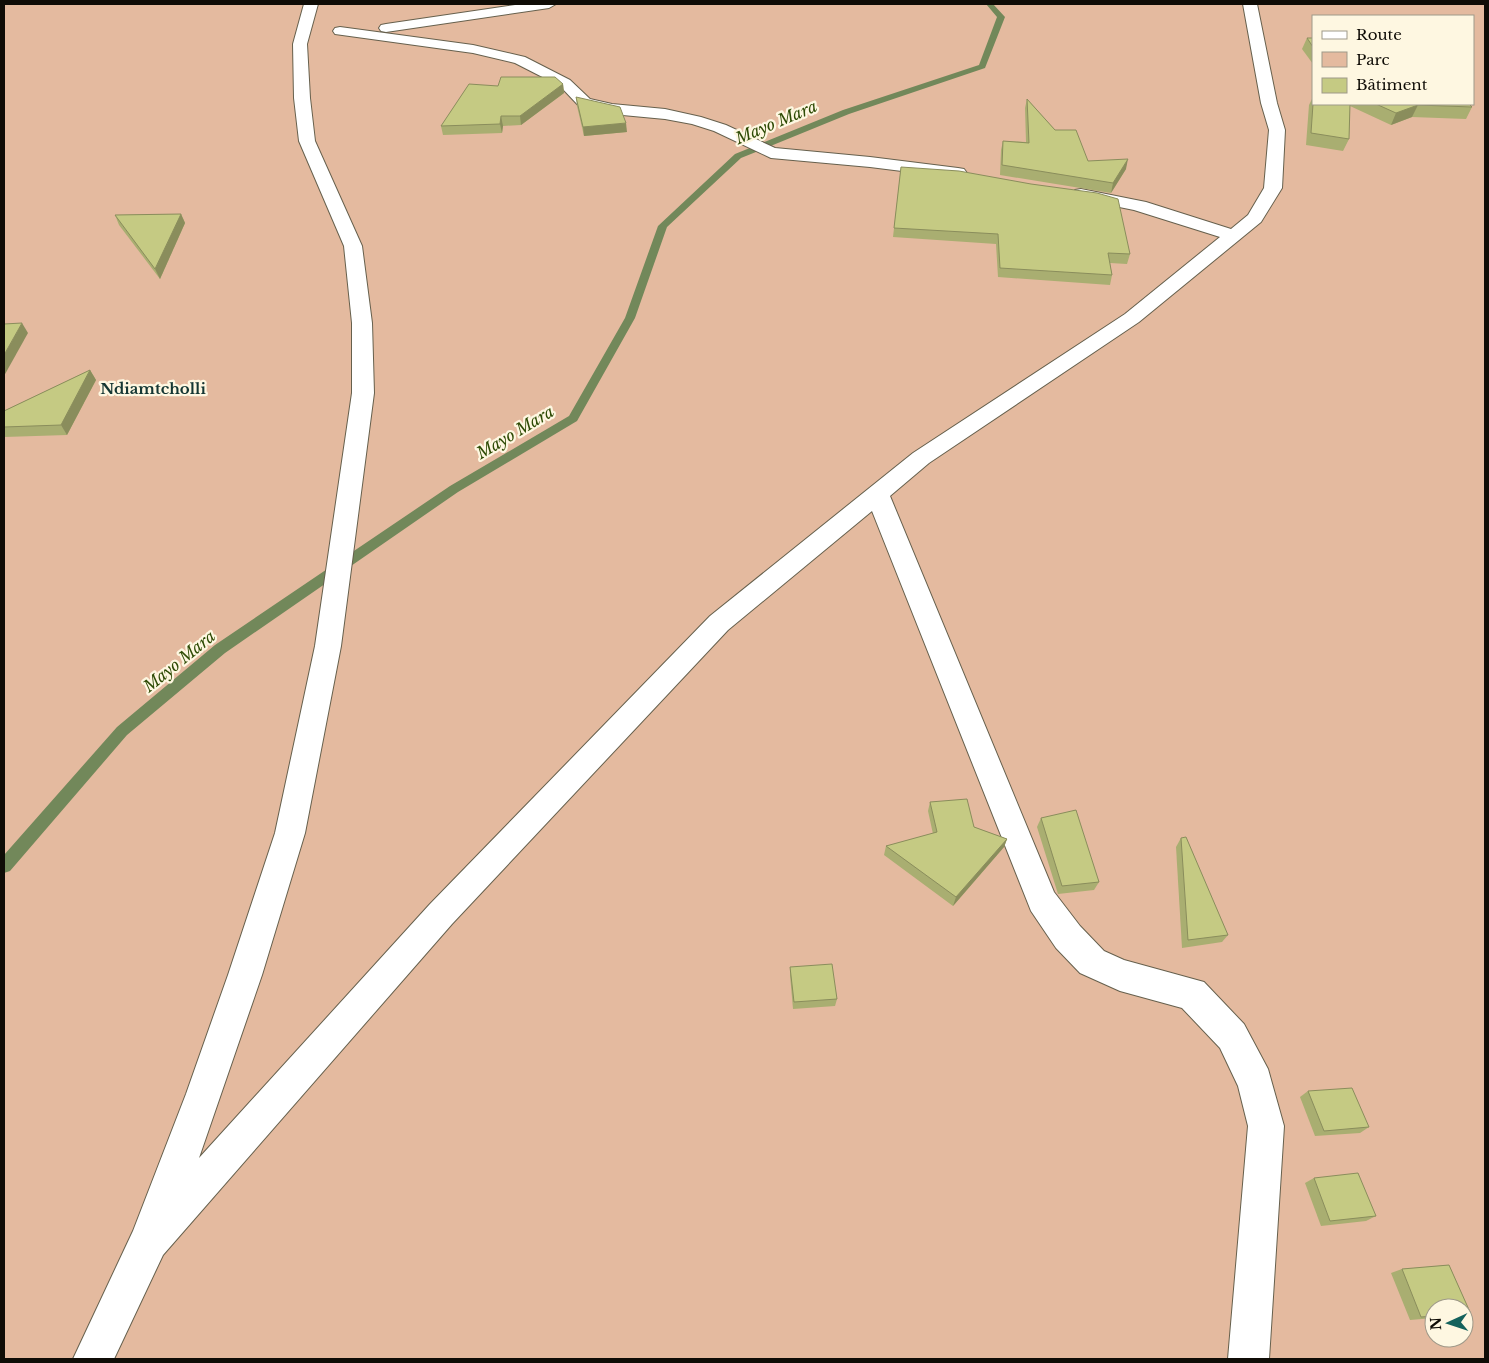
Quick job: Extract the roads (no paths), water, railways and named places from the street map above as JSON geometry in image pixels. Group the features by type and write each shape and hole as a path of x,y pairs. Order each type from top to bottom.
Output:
{"street":[{"path":"311,4 323,31"},
{"path":"93,1359 149,1241 204,1094 290,833 328,646 363,393 362,323 353,246 306,141 300,44 323,31 383,29 549,4"},
{"path":"149,1241 441,914 720,623 921,458 1132,318 1254,218 1272,188 1277,130 1269,103 1250,4"},
{"path":"323,31 473,49 520,60 565,83 584,102 605,108 664,114 695,120 720,128 771,153 946,171 973,176"},
{"path":"1067,192 1142,206 1176,215 1234,236"},
{"path":"878,495 1042,901 1068,938 1092,962 1120,974 1192,994 1232,1036 1255,1082 1266,1126 1248,1359"}],"waterway":[{"name":"Mayo Mara","path":"4,866 122,731 220,649 454,489 573,418 630,318 663,226 738,156 846,112 982,66 1001,17 989,4"}],"district":[{"name":"Ndiamtcholli","path":"153,388"}]}
